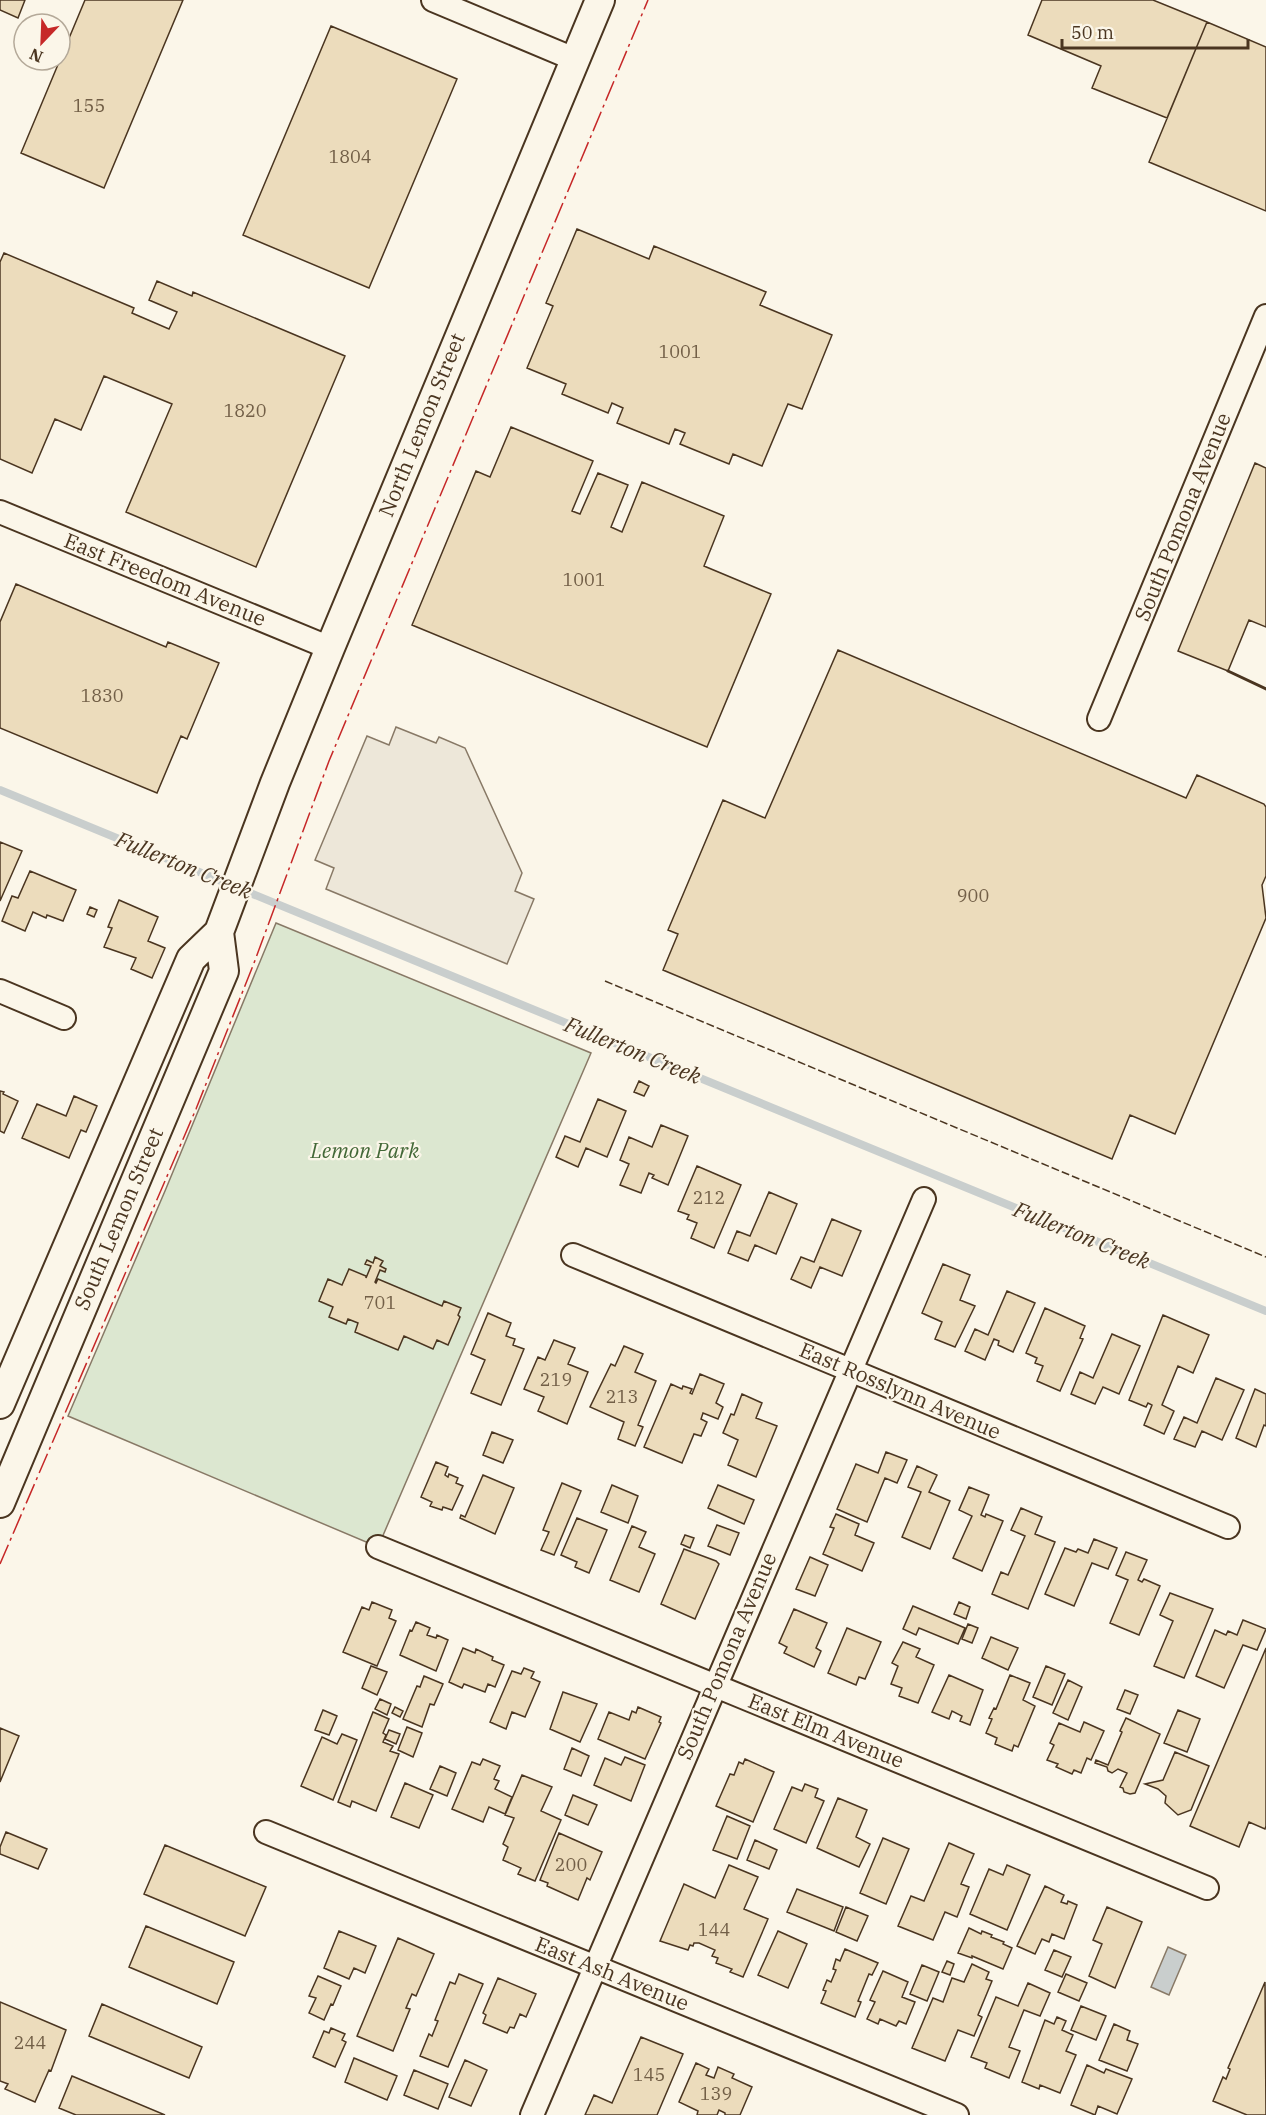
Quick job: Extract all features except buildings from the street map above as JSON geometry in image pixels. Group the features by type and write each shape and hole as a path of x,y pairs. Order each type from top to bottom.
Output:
{"street":[{"path":"433,0 574,58"},
{"name":"North Lemon Street","path":"248,852 330,648 600,0"},
{"name":"South Pomona Avenue","path":"1099,719 1266,316"},
{"name":"East Freedom Avenue","path":"0,512 330,648"},
{"name":"South Lemon Street","path":"0,1503 224,970 224,920 248,852"},
{"name":"South Lemon Street","path":"0,1404 191,959 224,920"},
{"path":"0,991 64,1018"},
{"name":"South Pomona Avenue","path":"532,2115 924,1199"},
{"name":"East Rosslynn Avenue","path":"573,1255 1228,1527"},
{"name":"East Elm Avenue","path":"378,1547 1207,1888"},
{"name":"East Ash Avenue","path":"266,1832 957,2115"}],"green space":[{"name":"Lemon Park","path":"276,923 591,1053 378,1547 68,1416 165,1191"}],"shaded area":[{"path":"396,727 436,743 439,737 465,748 522,873 515,891 534,899 507,964 326,889 334,868 315,860 367,736 389,745"},
{"path":"1168,1947 1186,1955 1169,1995 1151,1987"}],"waterway":[{"name":"Fullerton Creek","path":"0,790 1266,1311"}],"fence":[{"path":"605,981 1266,1257"}],"wall":[{"path":"1228,671 1266,689"}],"power":[{"path":"0,1564 196,1109 254,963 329,761 648,0"}]}
